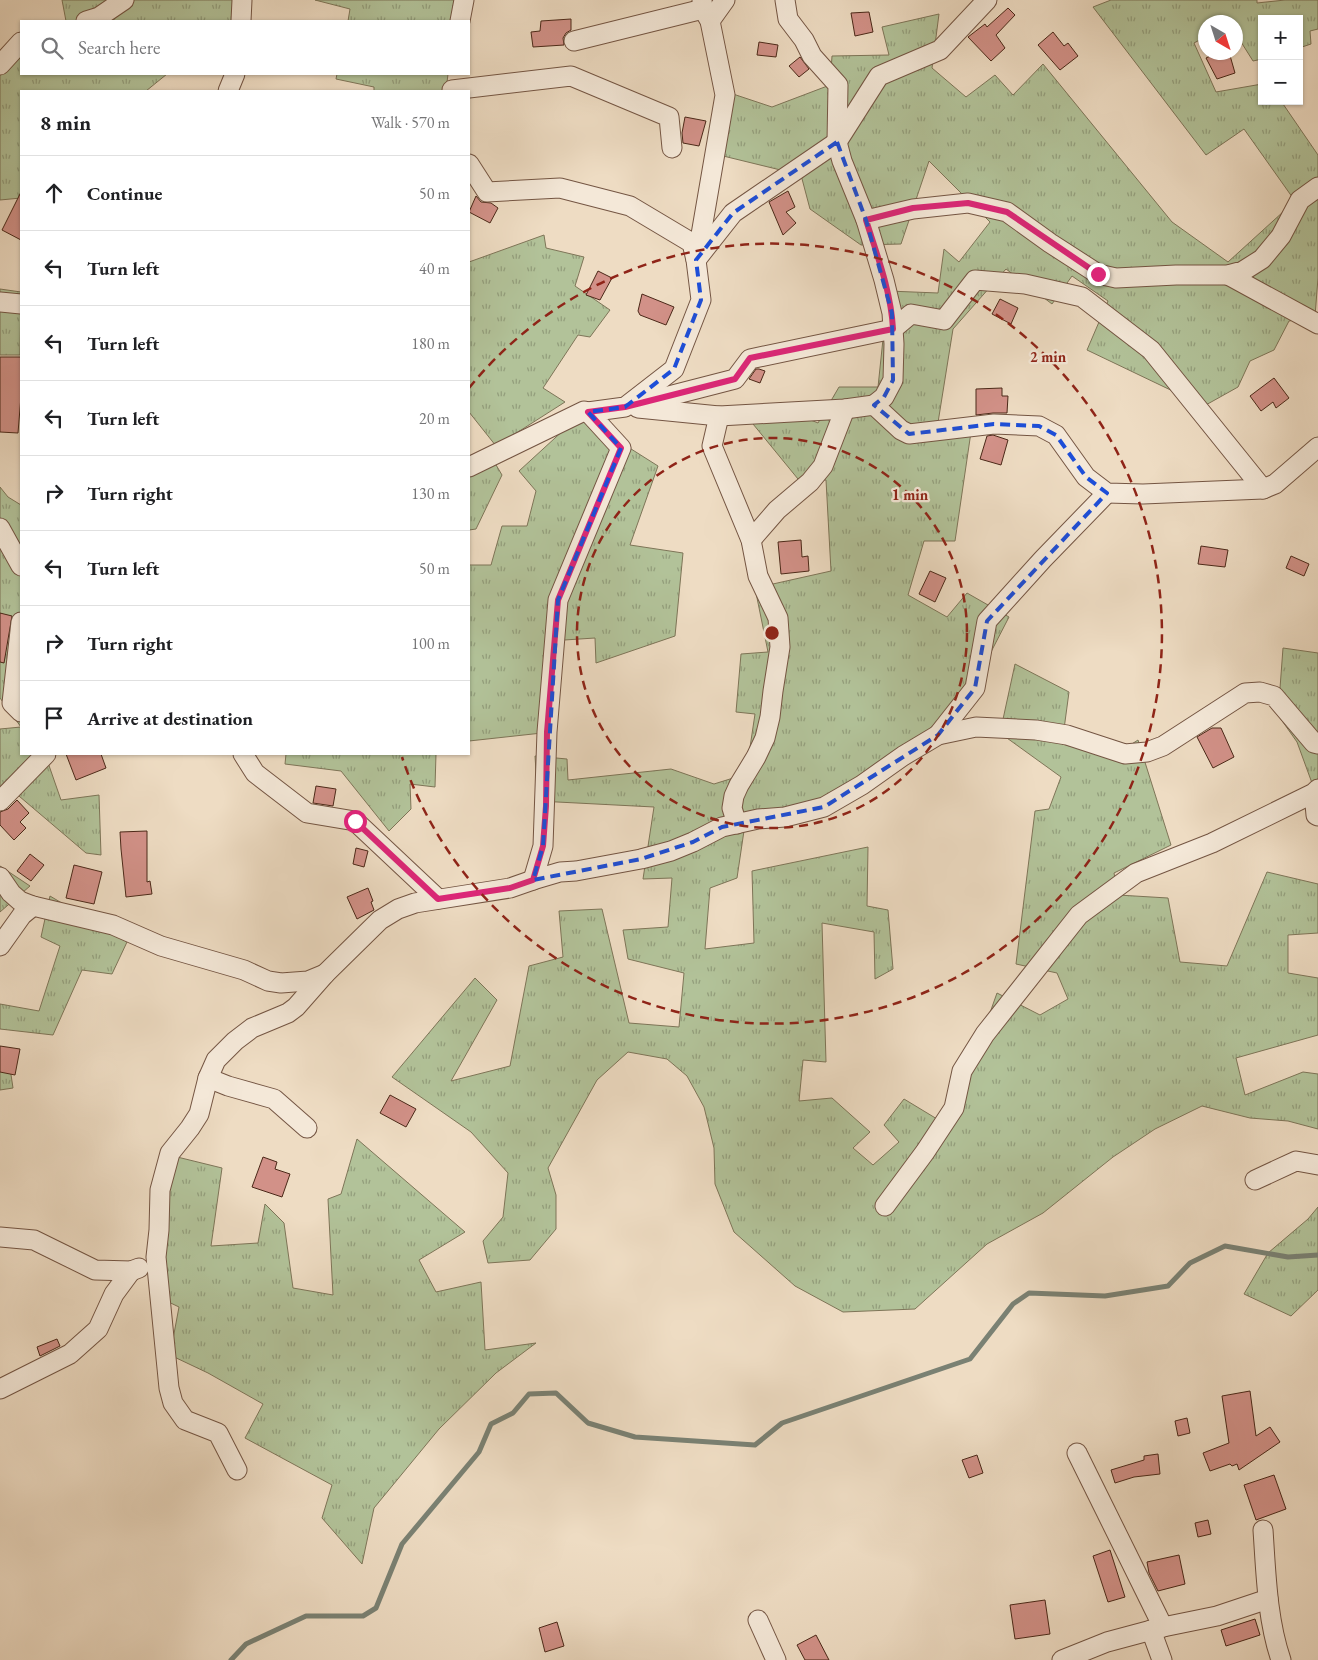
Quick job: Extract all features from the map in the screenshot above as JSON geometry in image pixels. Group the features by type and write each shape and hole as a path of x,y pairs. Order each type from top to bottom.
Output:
{"street":[{"path":"89,20 99,17 124,0"},
{"path":"241,20 242,0"},
{"path":"460,20 464,0"},
{"path":"574,41 705,10 725,0"},
{"path":"625,407 719,416 845,409 874,405 884,397 893,380 892,313 866,220 842,161 837,142 838,85 812,56 804,40 788,20 785,0"},
{"path":"696,260 733,213 837,142 880,76 940,50 987,0"},
{"path":"696,260 725,95 705,10"},
{"path":"0,66 20,43"},
{"path":"228,90 234,75"},
{"path":"452,85 571,76 669,117 672,148"},
{"path":"470,166 487,192 560,188 630,206 692,243 701,300 674,370 625,407"},
{"path":"866,220 913,208 968,203 1007,212 1098,274 1116,278 1228,275 1243,271 1262,259 1281,236 1300,200 1318,187"},
{"path":"1228,275 1318,324"},
{"path":"470,466 584,411 625,407 735,379 750,358 893,329 911,314 944,320 975,280 1025,284 1082,296 1151,350 1263,489"},
{"path":"0,302 20,304"},
{"path":"874,405 901,430 909,434 994,424 1039,426 1056,435 1086,477 1107,493 1143,494 1263,489 1275,484 1318,447"},
{"path":"751,540 777,510 810,482 823,466 845,409"},
{"path":"533,880 543,846 546,806 547,732 558,600 621,448 588,412"},
{"path":"719,416 712,446 751,540 758,576 778,618 780,647 770,717 765,738 734,796 732,808 737,824"},
{"path":"938,735 975,688 987,621 1107,493"},
{"path":"0,528 20,564"},
{"path":"20,631 12,703 20,711"},
{"path":"237,1470 218,1433 185,1420 173,1403 169,1388 156,1256 160,1190 170,1153 199,1114 208,1078 216,1060 235,1041 252,1028 288,1013 296,1007 380,920 398,909 438,899 510,888 560,872 616,864 648,857 671,851 722,827 758,819 785,817 824,807 862,785 903,756 938,735 976,727 1036,730 1067,736 1125,754 1147,752 1163,746 1245,693 1260,692 1274,696 1314,743 1318,744"},
{"path":"0,801 45,755"},
{"path":"245,755 255,773 307,813 355,821 438,899"},
{"path":"885,1206 925,1152 954,1108 962,1071 985,1034 1079,916 1136,873 1212,843 1316,791 1317,820"},
{"path":"0,876 11,893 20,901 33,906 113,925 161,946 235,967 268,981 281,983 308,981 326,974"},
{"path":"0,946 22,915 33,906"},
{"path":"208,1078 274,1100 307,1128"},
{"path":"1255,1180 1296,1160 1318,1165"},
{"path":"0,1237 34,1240 95,1270 131,1271 143,1267 156,1256"},
{"path":"0,1389 70,1354 98,1329 114,1294 131,1271"},
{"path":"1078,1453 1157,1628 1162,1660"},
{"path":"1263,1530 1268,1600 1280,1660"},
{"path":"1062,1660 1107,1642 1157,1628 1217,1616 1268,1600"},
{"path":"758,1620 776,1660"}],"highlighted area":[{"path":"837,142 866,220 892,313 893,380 884,397 874,405 909,434 994,424 1039,426 1056,435 1086,477 1107,493 987,621 975,688 938,735 824,807 722,827 693,842 641,859 533,880 543,846 558,600 621,448 588,412 625,407 674,369 701,300 696,260 733,213"}],"green space":[{"path":"62,0 251,0 248,20 66,20"},
{"path":"315,0 458,0 455,20 348,20 350,9"},
{"path":"1111,0 1257,0 1257,3 1285,0 1318,0 1318,29 1310,31 1311,44 1303,47 1303,15 1258,15 1258,60 1253,61 1243,45 1243,15 1198,15 1198,41 1194,43 1198,52 1198,60 1202,60 1216,92 1258,85 1258,105 1284,105 1318,155 1318,278 1315,316 1289,321 1274,350 1250,361 1238,387 1204,406 1087,350 1108,301 1072,276 1052,304 1006,269 953,329 936,435 971,432 955,541 924,541 908,595 947,617 967,593 1009,617 958,716 831,811 745,824 737,878 710,888 705,949 754,943 752,871 868,847 867,906 888,910 893,969 875,979 874,932 822,923 826,1062 803,1060 799,1101 832,1098 870,1132 853,1148 873,1165 899,1142 884,1125 904,1099 942,1122 965,1083 997,993 1040,1015 1068,999 1057,973 1016,964 1035,811 1049,809 1061,777 1000,733 1015,664 1069,692 1062,744 1116,754 1138,740 1171,845 1114,873 1118,895 1168,898 1180,962 1227,966 1267,872 1318,884 1318,933 1288,935 1288,973 1318,978 1318,1035 1236,1058 1245,1095 1303,1072 1318,1074 1318,1129 1288,1121 1250,1118 1202,1106 1155,1129 1113,1157 1043,1213 987,1244 915,1309 843,1312 795,1286 734,1232 715,1184 714,1148 704,1107 687,1076 667,1059 628,1052 597,1080 548,1168 556,1195 556,1229 530,1260 488,1263 483,1241 503,1217 508,1173 471,1132 392,1077 475,978 497,1000 451,1081 510,1066 529,966 563,957 559,911 602,909 629,1023 679,1027 684,973 628,959 623,930 668,927 672,878 643,879 654,807 538,801 535,756 567,759 568,780 671,769 714,784 746,774 755,714 736,712 741,654 768,652 755,588 831,571 826,480 798,479 753,424 779,407 818,423 839,387 878,387 888,291 938,293 944,249 959,262 990,222 929,161 901,244 861,245 810,209 801,175 715,154 727,92 772,107 830,85 832,56 889,55 882,27 939,14 932,68 966,97 995,75 1013,95 1043,64 1172,222 1228,262 1295,201 1244,129 1206,155 1093,7"},
{"path":"20,55 20,75 166,75 147,90 20,90 20,198 0,200 0,60"},
{"path":"337,75 448,75 446,90 374,90 374,87 336,79"},
{"path":"544,235 546,248 584,257 575,286 610,310 590,337 578,335 543,388 565,402 496,446 470,413 470,262"},
{"path":"0,289 20,292 20,355 0,355"},
{"path":"579,416 658,466 630,545 683,553 675,636 596,663 595,638 549,641 542,733 470,741 470,565 491,565 502,526 527,526 536,491 519,471"},
{"path":"486,448 502,475 476,529 470,530 470,457"},
{"path":"0,487 8,497 20,504 20,726 0,698"},
{"path":"1283,648 1318,653 1318,779 1312,783 1297,742 1278,715"},
{"path":"20,727 20,755 45,755 61,800 99,795 101,855 86,853 6,785 0,791 0,729"},
{"path":"286,755 436,755 435,787 410,784 411,809 389,831 341,771 285,764"},
{"path":"0,866 30,886 0,912"},
{"path":"50,896 127,942 112,974 82,970 53,1035 0,1029 0,1004 39,1011 60,946 41,937"},
{"path":"0,1066 10,1068 13,1088 0,1090"},
{"path":"357,1139 465,1232 419,1260 436,1292 481,1282 485,1350 536,1343 496,1373 439,1429 374,1508 362,1564 322,1518 332,1485 245,1438 263,1404 208,1373 170,1355 179,1307 156,1296 165,1154 222,1168 211,1246 258,1243 265,1204 284,1223 293,1288 333,1295 328,1199 341,1194"},
{"path":"1318,1207 1318,1290 1291,1316 1244,1294 1268,1253 1308,1219"}],"building":[{"path":"1008,8 1015,15 996,35 1005,48 991,61 968,37 985,24 987,27"},
{"path":"869,12 873,32 855,36 851,13"},
{"path":"571,19 571,30 563,38 564,45 533,47 531,32 540,31 541,21"},
{"path":"1053,32 1064,46 1068,43 1078,56 1060,70 1038,45"},
{"path":"759,42 778,45 776,57 757,55"},
{"path":"800,57 809,69 799,77 789,66"},
{"path":"1207,60 1231,60 1235,73 1217,79"},
{"path":"685,117 706,121 699,146 683,143 682,133"},
{"path":"788,191 795,207 786,212 796,223 783,235 769,202"},
{"path":"20,194 20,239 2,230"},
{"path":"476,196 481,202 491,203 498,208 490,223 470,213"},
{"path":"598,271 612,278 600,300 586,295"},
{"path":"642,294 674,307 666,325 640,315 638,311"},
{"path":"1000,299 1018,308 1011,324 992,314"},
{"path":"0,357 20,357 18,433 0,432"},
{"path":"756,369 765,371 760,383 749,379"},
{"path":"1274,378 1289,398 1276,408 1273,402 1261,411 1250,396"},
{"path":"1002,388 1002,396 1008,396 1007,413 976,415 976,389"},
{"path":"993,435 1008,440 1001,465 980,459 987,436"},
{"path":"801,540 802,557 808,556 809,571 781,574 778,542"},
{"path":"1201,546 1228,550 1225,567 1198,564"},
{"path":"1291,556 1309,564 1304,576 1286,568"},
{"path":"930,571 946,578 935,602 919,594"},
{"path":"0,613 12,616 4,663 0,662"},
{"path":"1212,728 1221,728 1234,757 1213,768 1197,737"},
{"path":"66,755 101,755 106,768 76,780"},
{"path":"316,786 336,789 333,806 313,803"},
{"path":"17,800 29,813 20,822 26,828 14,840 0,825 0,812 8,809"},
{"path":"147,831 147,882 150,881 152,894 126,897 120,832"},
{"path":"356,848 368,851 364,867 353,864"},
{"path":"30,854 44,865 31,881 17,871"},
{"path":"74,865 102,872 94,904 66,898"},
{"path":"368,888 374,910 357,919 347,897"},
{"path":"0,1046 20,1049 15,1075 0,1072"},
{"path":"390,1095 416,1109 406,1127 380,1113"},
{"path":"263,1157 277,1162 275,1169 290,1174 282,1197 252,1187"},
{"path":"57,1339 60,1346 40,1356 37,1347"},
{"path":"1250,1391 1256,1436 1270,1427 1280,1442 1239,1470 1237,1464 1232,1466 1230,1464 1210,1471 1203,1453 1229,1443 1222,1396"},
{"path":"1187,1418 1190,1433 1178,1436 1175,1421"},
{"path":"1158,1454 1160,1474 1134,1477 1115,1483 1111,1470 1144,1460 1144,1456"},
{"path":"977,1455 983,1473 969,1478 962,1460"},
{"path":"1274,1475 1286,1509 1256,1520 1244,1485"},
{"path":"1208,1520 1211,1534 1198,1537 1195,1523"},
{"path":"1110,1550 1125,1597 1108,1602 1093,1556"},
{"path":"1179,1555 1185,1584 1158,1591 1149,1573 1147,1562"},
{"path":"1045,1600 1050,1634 1015,1639 1010,1605"},
{"path":"1255,1619 1260,1635 1226,1646 1221,1630"},
{"path":"557,1622 564,1646 545,1652 539,1628"},
{"path":"816,1635 829,1660 805,1660 797,1645"}],"waterway":[{"path":"231,1660 246,1644 306,1616 363,1616 376,1608 402,1544 479,1452 491,1424 513,1413 529,1394 556,1393 588,1423 635,1437 755,1445 782,1423 970,1359 1013,1304 1029,1293 1105,1296 1168,1286 1190,1263 1225,1246 1288,1257 1318,1255"}],"route":[{"path":"355,821 438,899 510,888 533,880 543,846 546,806 547,732 558,600 621,448 588,412 625,407 735,379 750,358 893,329 892,313 884,280 866,220 913,208 968,203 1007,212 1098,274"}]}
